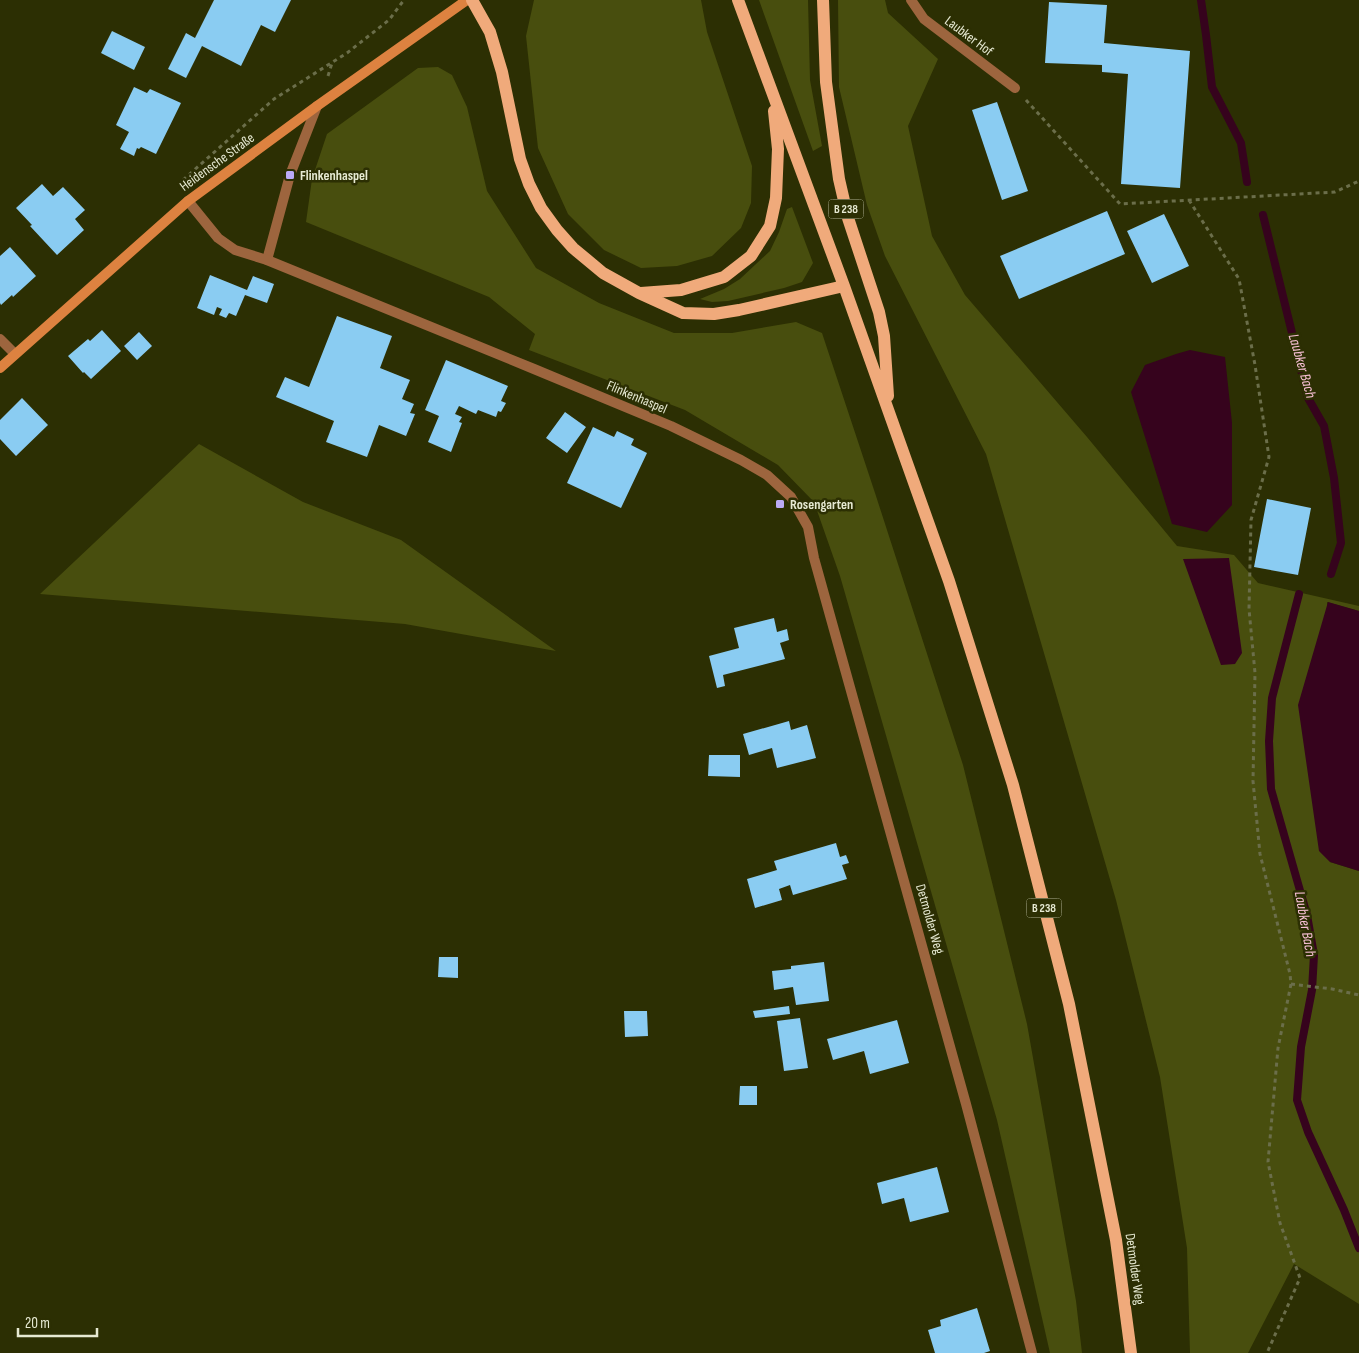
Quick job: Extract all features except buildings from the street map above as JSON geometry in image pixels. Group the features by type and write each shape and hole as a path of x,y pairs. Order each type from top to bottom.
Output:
{"main road":[{"path":"472,0 490,32 502,72 520,159 529,184 541,208 557,230 573,248 603,273 639,293 683,312 714,314 844,286"},
{"name":"B 238","path":"738,0 890,413"},
{"name":"B 238","path":"823,0 826,82 834,142 848,218 880,312 884,336 890,413"},
{"path":"639,293 681,290 724,277 751,256 770,226 776,198 778,149 772,94"},
{"name":"Detmolder Weg","path":"890,413 949,581 1012,784 1069,1004 1116,1240 1131,1353"}],"street":[{"name":"Heidensche Straße","path":"0,368 188,201 467,0"},
{"name":"Laubker Hof","path":"911,0 924,19 1016,88"},
{"path":"268,260 290,175 318,106"},
{"name":"Flinkenhaspel","path":"188,201 218,238 235,250 268,260 672,426 767,475 791,497"},
{"path":"0,339 15,354"},
{"name":"Detmolder Weg","path":"791,497 808,527 814,558 966,1104 1032,1353"}],"path":[{"path":"188,201 178,184 274,99 347,52 389,20 404,0"},
{"path":"1016,88 1120,204 1335,192 1359,182"},
{"path":"1189,200 1239,279 1269,457 1251,520 1249,609 1255,673 1253,781 1260,854 1291,984 1278,1048 1268,1162 1280,1224 1300,1278 1267,1353"},
{"path":"1291,984 1332,989 1359,995"}],"green space":[{"path":"534,0 701,0 707,32 752,166 751,203 741,228 712,256 677,266 641,268 604,250 568,214 538,148 526,36"},
{"path":"759,0 808,0 810,80 822,146 813,151"},
{"path":"838,0 885,0 888,13 938,59 908,126 932,236 965,295 1087,437 1177,546 1234,555 1258,583 1359,606 1359,611 1327,602 1330,862 1359,871 1359,1304 1294,1264 1248,1353 1190,1353 1187,1248 1160,1077 1116,900 986,454 885,256 867,205 839,87"},
{"path":"438,67 452,75 467,107 487,191 536,268 599,303 674,333 732,333 796,322 822,333 963,765 1027,1024 1076,1301 1082,1353 1050,1353 997,1120 840,576 814,502 778,465 685,410 529,350 535,334 489,297 306,222 312,179 327,134 418,68"},
{"path":"792,207 813,263 802,282 728,301 712,302 700,299 724,289 740,279 770,251 787,209"},
{"path":"199,444 303,502 401,540 556,651 405,624 40,594"}],"shaded area":[{"path":"1190,350 1225,357 1232,423 1232,505 1207,532 1172,524 1131,392 1145,365"},
{"path":"1229,558 1242,653 1235,664 1221,665 1183,559"},
{"path":"1328,602 1359,611 1359,871 1330,862 1319,851 1298,705"}],"waterway":[{"name":"Laubker Bach","path":"1201,0 1212,87 1241,143 1247,182"},
{"name":"Laubker Bach","path":"1263,215 1308,398 1324,426 1334,478 1341,543 1331,574"},
{"name":"Laubker Bach","path":"1299,594 1272,698 1269,741 1271,789 1307,915 1314,955 1312,990 1301,1047 1297,1100 1308,1132 1344,1210 1359,1248"}],"place":[{"name":"Flinkenhaspel","path":"290,175"},
{"name":"Rosengarten","path":"780,504"}]}
